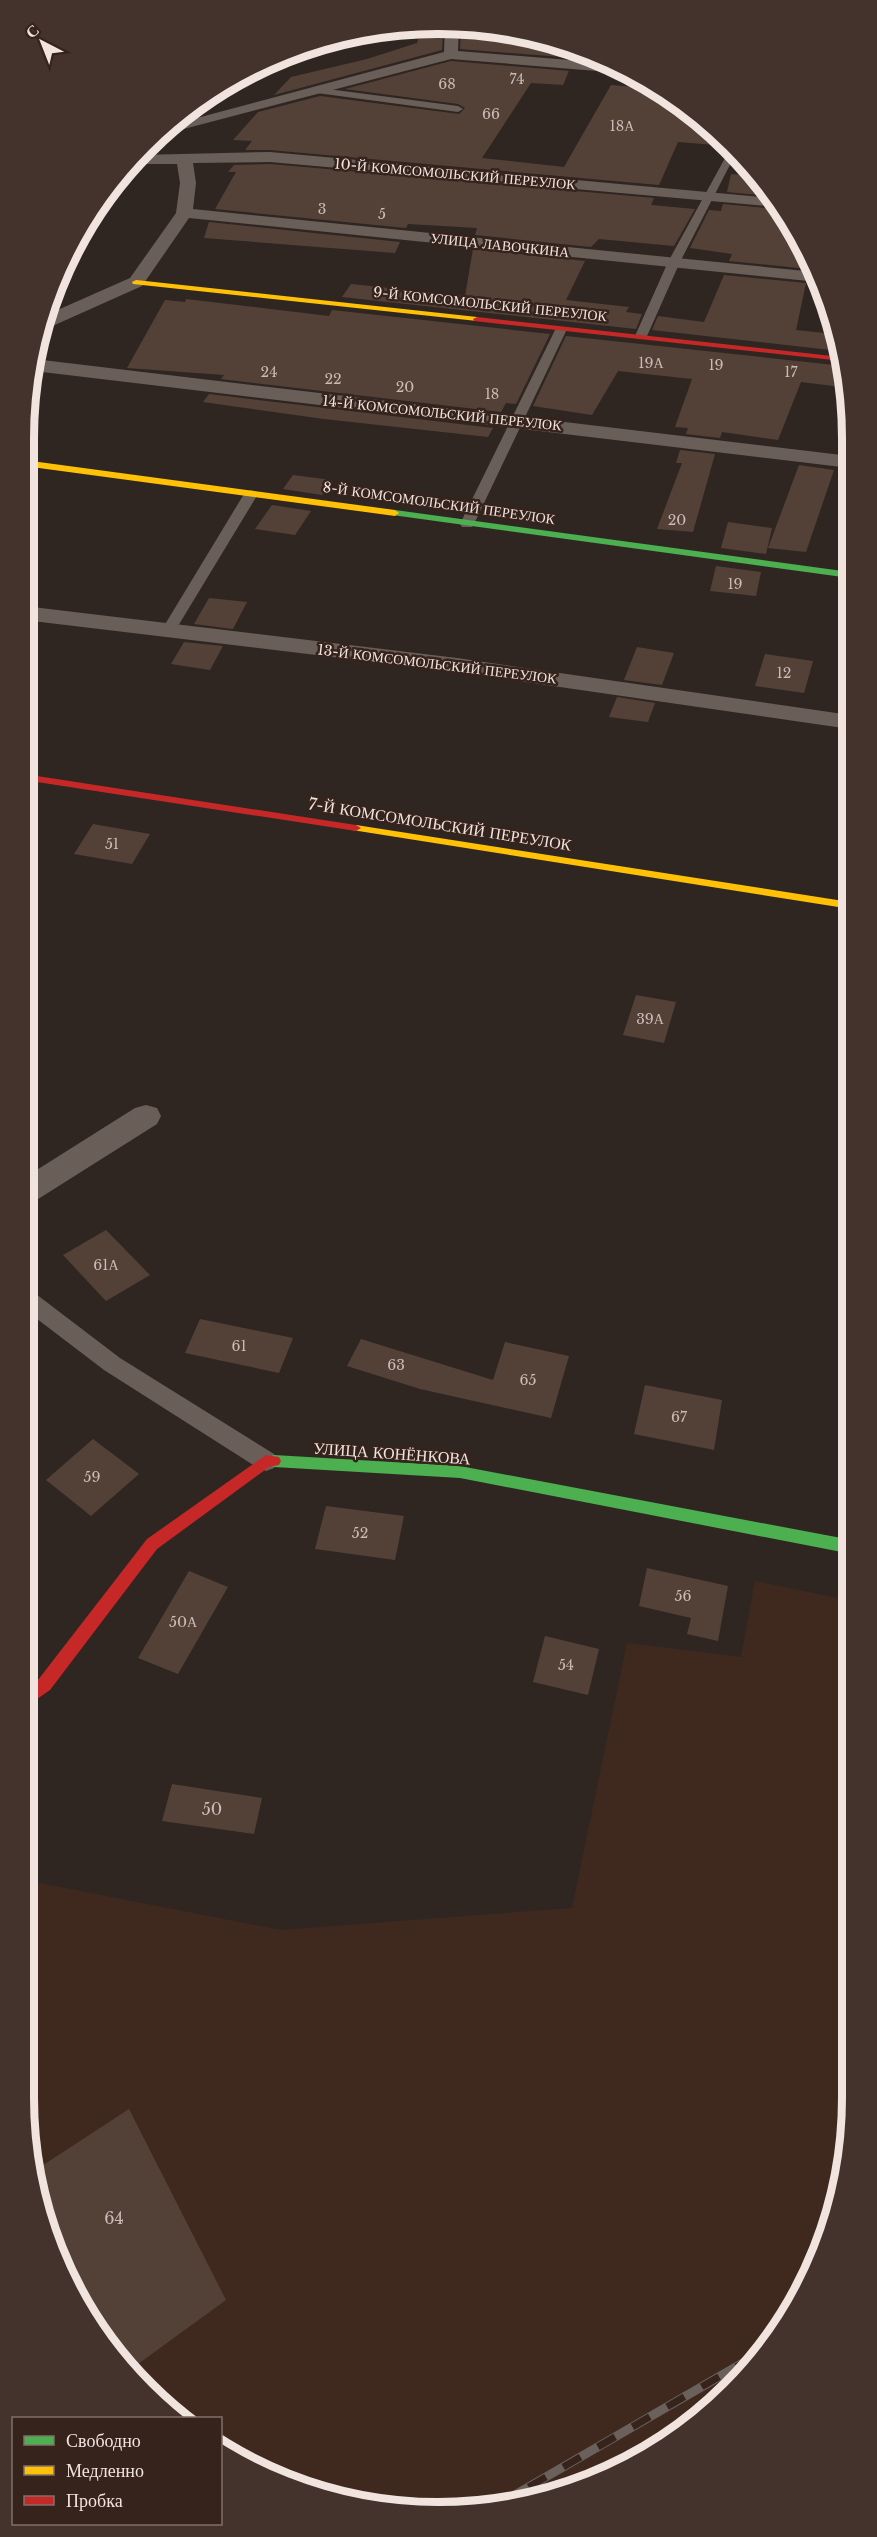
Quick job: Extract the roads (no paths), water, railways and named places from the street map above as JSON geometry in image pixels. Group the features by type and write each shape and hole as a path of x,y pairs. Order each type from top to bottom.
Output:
{"street":[{"path":"451,55 452,35"},
{"path":"183,126 451,55 598,67"},
{"name":"10-Й КОМСОМОЛЬСКИЙ ПЕРЕУЛОК","path":"147,159 270,157 765,202"},
{"path":"53,319 136,282 184,213 188,183 183,158"},
{"name":"УЛИЦА ЛАВОЧКИНА","path":"184,213 808,276"},
{"name":"9-Й КОМСОМОЛЬСКИЙ ПЕРЕУЛОК","path":"136,282 835,358"},
{"name":"14-Й КОМСОМОЛЬСКИЙ ПЕРЕУЛОК","path":"41,366 842,461"},
{"name":"8-Й КОМСОМОЛЬСКИЙ ПЕРЕУЛОК","path":"34,464 842,574"},
{"name":"13-Й КОМСОМОЛЬСКИЙ ПЕРЕУЛОК","path":"34,614 457,665 842,721"},
{"name":"7-Й КОМСОМОЛЬСКИЙ ПЕРЕУЛОК","path":"34,779 842,905"},
{"path":"34,1187 146,1116"},
{"path":"34,1693 44,1685 152,1544 266,1461"},
{"name":"УЛИЦА КОНЁНКОВА","path":"266,1461 460,1472 842,1545"}],"lane":[{"path":"320,91 458,109"},
{"path":"641,336 674,262 729,158"},
{"path":"467,524 561,329"},
{"path":"168,631 251,494"},
{"path":"34,1305 112,1364 266,1461"}],"railway":[{"path":"514,2495 744,2362"}]}
